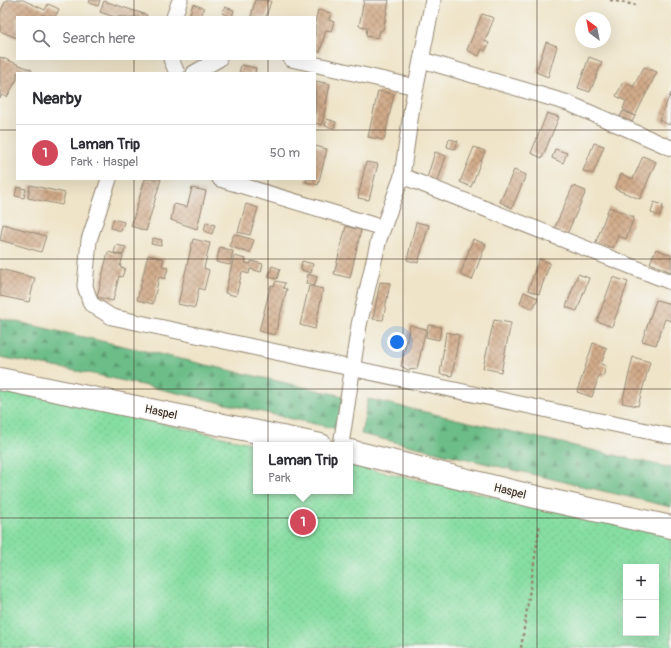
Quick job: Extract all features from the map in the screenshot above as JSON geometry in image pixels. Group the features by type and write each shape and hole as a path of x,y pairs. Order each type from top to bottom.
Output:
{"street":[{"name":"Haspel","path":"0,379 306,442"},
{"name":"Haspel","path":"353,452 544,499 671,527"}],"lane":[{"path":"174,16 180,0"},
{"path":"341,442 359,325 383,228 402,176 416,87 433,0"},
{"path":"171,60 177,72"},
{"path":"196,72 218,60"},
{"path":"295,60 416,87"},
{"path":"422,60 568,103 671,148"},
{"path":"402,176 671,282"},
{"path":"109,180 89,240 85,286 91,304 112,317 353,370 670,436"},
{"path":"223,180 383,228"}],"path":[{"path":"610,0 636,5"},
{"path":"521,648 544,499"}],"green space":[{"path":"0,318 343,396 337,429 93,374 0,357"},
{"path":"0,388 253,444 253,494 353,494 353,466 671,536 671,648 0,648"},
{"path":"368,399 671,468 671,507 361,434"}],"building":[{"path":"6,0 23,0 45,10 48,4 59,9 56,16 16,16 16,38 0,31 0,13"},
{"path":"90,0 100,0 98,6 89,3"},
{"path":"255,0 271,1 266,16 251,16"},
{"path":"364,0 389,0 383,30 380,30 378,38 366,36 367,27 359,26"},
{"path":"104,1 147,15 111,16 100,12"},
{"path":"193,4 204,8 201,16 189,16"},
{"path":"225,7 234,10 232,16 222,13"},
{"path":"318,10 331,13 329,20 334,22 331,31 326,30 320,52 316,51 316,18"},
{"path":"482,14 494,18 485,41 489,43 485,51 482,49 479,56 467,50"},
{"path":"546,42 557,46 548,77 536,72"},
{"path":"0,57 32,70 31,72 16,72 16,81 7,97 2,95 0,98"},
{"path":"589,57 602,62 590,92 578,88"},
{"path":"241,65 256,68 255,72 239,72"},
{"path":"644,67 657,72 635,116 623,109 626,101 616,96 623,82 633,87"},
{"path":"316,81 330,84 322,125 316,123"},
{"path":"378,91 394,94 384,140 368,137"},
{"path":"671,93 671,120 669,125 659,120"},
{"path":"623,111 635,116 632,122 620,117"},
{"path":"547,113 559,117 542,158 531,153"},
{"path":"327,119 336,122 334,128 325,126"},
{"path":"449,139 458,141 455,149 447,147"},
{"path":"594,143 604,146 593,174 583,171"},
{"path":"316,146 327,149 318,185 306,182 307,180 316,180"},
{"path":"474,147 485,151 471,187 460,182"},
{"path":"555,149 567,153 563,163 552,158"},
{"path":"435,152 446,156 437,184 426,181"},
{"path":"643,156 656,162 640,199 615,189 621,174 633,179"},
{"path":"366,162 378,164 369,200 358,198"},
{"path":"514,170 526,175 512,208 500,202"},
{"path":"145,180 161,180 146,231 131,226"},
{"path":"30,185 65,193 62,205 28,198"},
{"path":"573,186 586,191 567,234 554,229"},
{"path":"17,187 26,189 24,198 15,196"},
{"path":"192,188 206,191 197,229 171,220 174,204 187,207"},
{"path":"654,202 663,205 660,216 651,213"},
{"path":"246,204 258,208 250,235 238,232"},
{"path":"609,207 634,217 626,239 618,236 613,248 596,242"},
{"path":"113,219 124,222 121,231 111,228"},
{"path":"206,222 215,225 212,234 204,231"},
{"path":"416,222 429,225 418,263 407,260"},
{"path":"3,224 46,236 41,252 0,240"},
{"path":"346,226 361,230 350,278 334,274"},
{"path":"234,234 254,240 250,253 229,246"},
{"path":"153,238 162,240 161,246 151,244"},
{"path":"193,239 210,243 204,268 209,270 204,290 199,288 195,308 178,304"},
{"path":"473,239 486,244 472,280 460,275"},
{"path":"116,245 126,247 123,255 114,253"},
{"path":"220,247 233,251 230,265 216,262"},
{"path":"656,249 671,255 671,272 650,263"},
{"path":"108,252 123,256 120,267 125,268 122,277 119,276 113,301 97,297"},
{"path":"148,255 164,259 162,266 168,268 165,279 159,277 153,304 137,300"},
{"path":"234,256 246,259 245,263 251,264 251,261 263,264 261,272 250,269 249,274 242,272 236,296 225,293"},
{"path":"539,259 550,263 539,294 528,290"},
{"path":"302,261 313,264 311,273 301,270"},
{"path":"272,266 280,269 277,279 268,277"},
{"path":"0,269 35,278 29,302 0,296"},
{"path":"308,274 317,277 314,286 306,283"},
{"path":"578,274 589,278 577,311 566,307"},
{"path":"613,277 628,282 612,327 597,321"},
{"path":"276,281 285,283 283,288 287,289 275,335 259,331 271,285 274,286"},
{"path":"380,282 390,283 383,320 373,319"},
{"path":"309,286 323,289 315,329 300,325"},
{"path":"524,292 538,298 533,309 520,303"},
{"path":"656,300 671,304 671,321 665,319 656,345 642,341"},
{"path":"494,320 511,323 501,372 483,368"},
{"path":"410,325 426,329 417,369 408,370 401,366"},
{"path":"428,325 441,327 439,340 426,337"},
{"path":"446,332 459,335 452,376 440,374"},
{"path":"593,343 607,348 601,364 606,366 603,377 599,375 592,397 577,392"},
{"path":"633,357 650,362 638,406 622,403"}],"place":[{"name":"Laman Trip","path":"303,522"}]}
